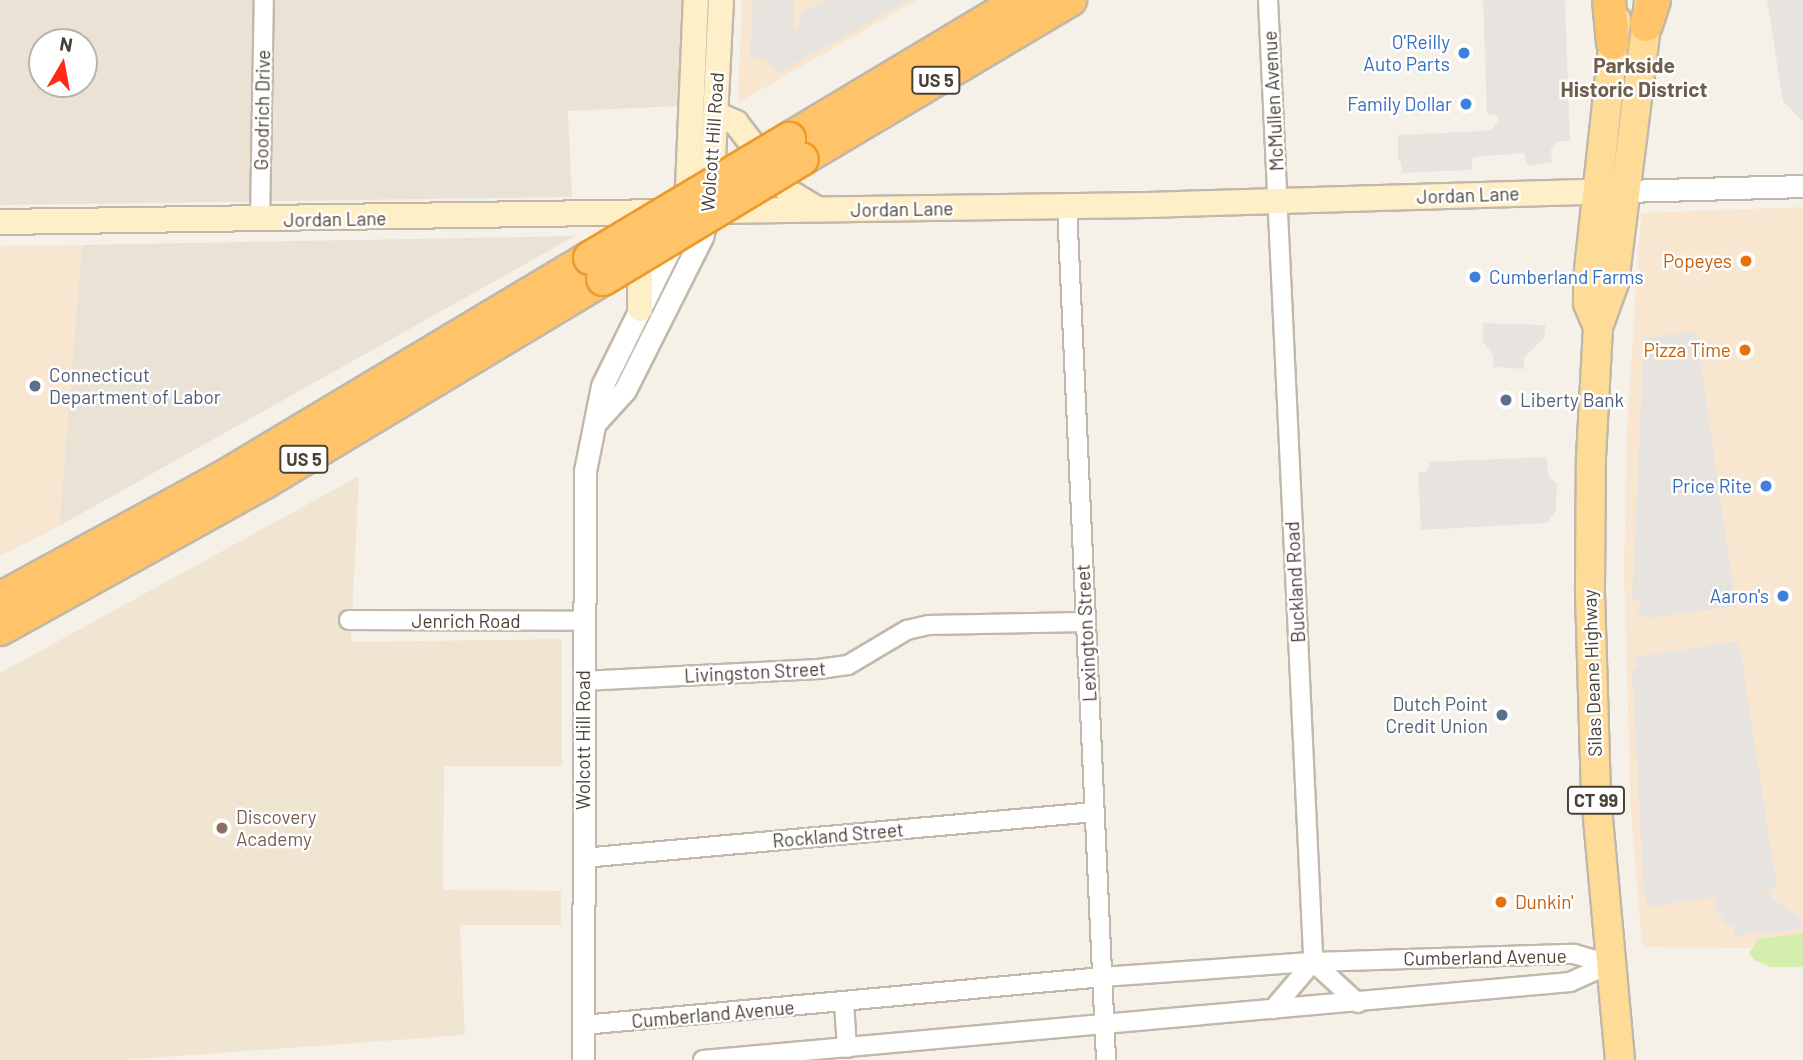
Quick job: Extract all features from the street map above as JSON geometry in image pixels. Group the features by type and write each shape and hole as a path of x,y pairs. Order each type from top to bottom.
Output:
{"highway":[{"name":"US 5","path":"0,629 254,488 596,269 795,149 1021,0"},
{"name":"US 5","path":"795,149 1069,0"},
{"path":"1609,0 1613,43"},
{"name":"US 5","path":"0,599 596,269"}],"main road":[{"name":"Wolcott Hill Road","path":"683,212 688,187 696,0"},
{"name":"Wolcott Hill Road","path":"709,211 721,0"},
{"name":"Silas Deane Highway","path":"1598,327 1588,303 1595,191 1619,0"},
{"name":"Silas Deane Highway","path":"1620,1060 1609,964 1597,808 1591,647 1590,495 1598,327 1614,283 1650,8"},
{"path":"716,114 736,123 793,196 821,211"},
{"name":"Jordan Lane","path":"0,222 1067,207 1625,191"},
{"path":"581,214 613,232 631,254 641,280 640,309"}],"street":[{"name":"Goodrich Drive","path":"260,220 264,0"},
{"name":"McMullen Avenue","path":"1268,0 1277,202"},
{"name":"Jordan Lane","path":"1625,191 1803,186"},
{"name":"Buckland Road","path":"1277,202 1312,962"},
{"name":"Lexington Street","path":"1067,207 1106,1060"},
{"name":"Wolcott Hill Road","path":"596,422 625,390 702,237 709,211"},
{"name":"Wolcott Hill Road","path":"583,1060 584,483 588,446 596,422 602,386 673,242 683,212"},
{"path":"616,357 636,368"},
{"name":"Jenrich Road","path":"349,620 583,621"},
{"name":"Livingston Street","path":"583,681 819,669 848,665 907,630 928,625 1085,622"},
{"name":"Rockland Street","path":"583,858 1094,812"},
{"name":"Cumberland Avenue","path":"583,1026 1102,977 1312,962 1574,954 1609,964"},
{"path":"1273,1009 1312,962 1358,1003"},
{"name":"Cumberland Avenue","path":"703,1060 1570,982 1609,964"},
{"path":"844,1002 847,1048"}],"shaded area":[{"path":"0,0 686,0 681,106 568,111 572,197 0,205"},
{"path":"742,0 917,0 738,103"},
{"path":"753,0 794,0 794,30 803,25 798,15 825,0 910,0 778,73 767,60 750,56"},
{"path":"1483,0 1565,0 1570,141 1558,141 1551,149 1552,162 1528,166 1524,153 1473,157 1471,170 1402,173 1401,162 1398,160 1398,135 1482,131 1492,129 1497,123 1498,115 1487,114"},
{"path":"1767,0 1803,0 1803,122 1783,101"},
{"path":"1803,207 1803,933 1758,939 1751,948 1642,947 1631,812 1624,572 1627,426 1641,213"},
{"path":"575,236 59,526 82,245"},
{"name":"Connecticut Department of Labor","path":"82,245 59,526 0,556 0,246"},
{"path":"1483,323 1545,325 1545,337 1524,358 1524,369 1493,367 1493,355 1483,342"},
{"path":"1696,331 1736,606 1648,618 1636,614 1641,603 1632,600 1644,338"},
{"path":"1546,457 1549,478 1557,483 1556,510 1547,523 1421,530 1418,472 1427,471 1430,462"},
{"name":"Discovery Academy","path":"359,476 351,642 562,639 562,766 444,766 443,890 561,891 561,925 460,925 465,1035 122,1060 0,1060 0,673"},
{"path":"1739,641 1777,888 1730,895 1770,890 1773,900 1801,917 1802,929 1734,936 1732,925 1727,926 1716,907 1715,897 1648,907 1644,895 1632,670 1637,669 1635,657"}],"green space":[{"path":"1803,933 1803,967 1770,967 1754,960 1749,953 1758,939"}],"place":[{"name":"O'Reilly Auto Parts","path":"1464,53"},
{"name":"Family Dollar","path":"1466,104"},
{"name":"Popeyes","path":"1746,261"},
{"name":"Cumberland Farms","path":"1475,277"},
{"name":"Pizza Time","path":"1745,350"},
{"name":"Connecticut Department of Labor","path":"35,386"},
{"name":"Liberty Bank","path":"1506,400"},
{"name":"Price Rite","path":"1766,486"},
{"name":"Aaron's","path":"1783,596"},
{"name":"Dutch Point Credit Union","path":"1502,715"},
{"name":"Discovery Academy","path":"222,828"},
{"name":"Dunkin'","path":"1501,902"}],"district":[{"name":"Parkside Historic District","path":"1634,77"}]}
